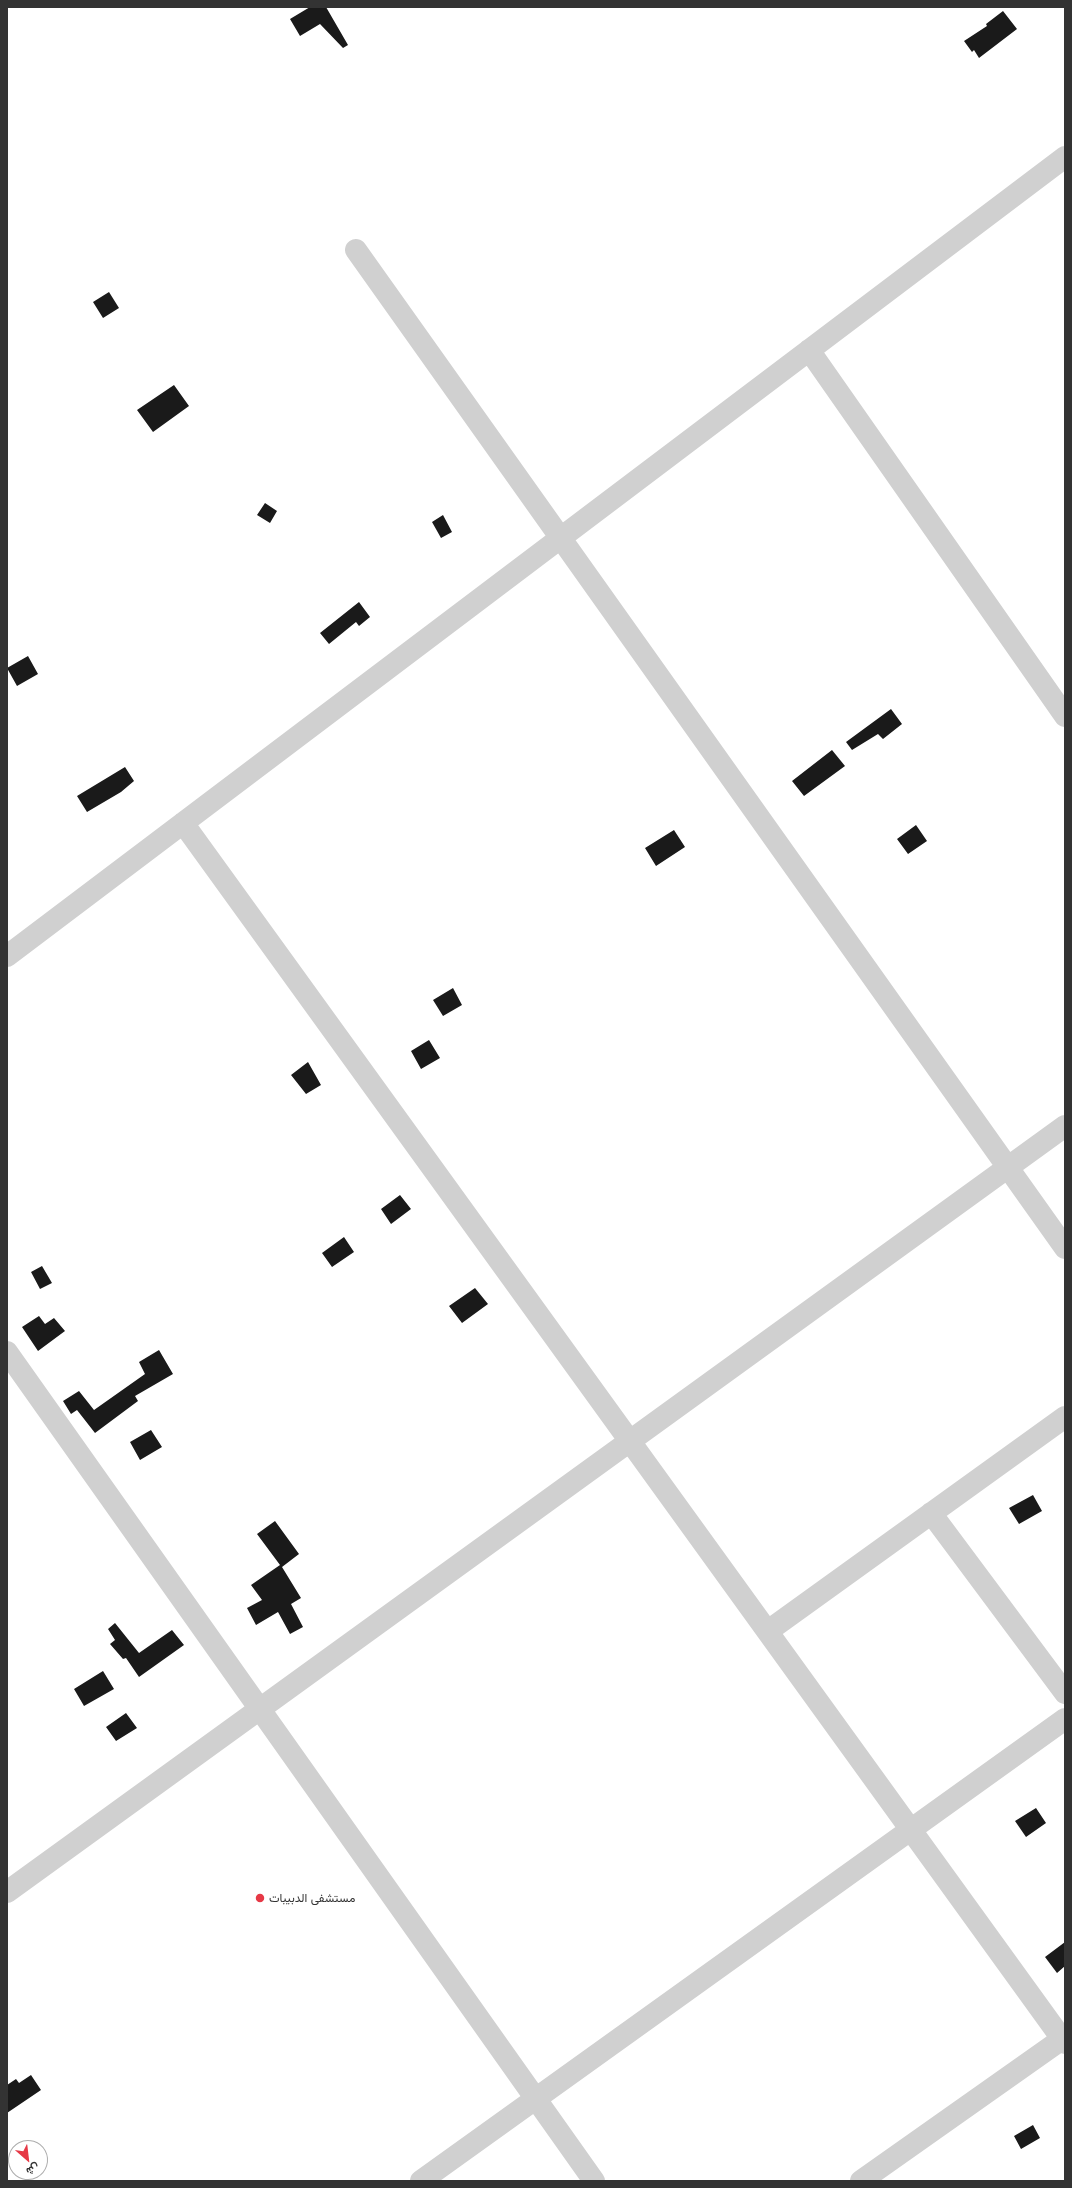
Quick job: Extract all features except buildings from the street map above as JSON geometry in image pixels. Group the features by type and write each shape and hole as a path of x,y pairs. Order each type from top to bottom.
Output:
{"street":[{"path":"7,956 1065,157"},
{"path":"356,250 1065,1248"},
{"path":"809,350 1065,716"},
{"path":"183,823 1064,2040 861,2181"},
{"path":"7,1892 1065,1126"},
{"path":"7,1352 537,2097 594,2181"},
{"path":"768,1631 1065,1416"},
{"path":"932,1513 1065,1693"},
{"path":"421,2181 1065,1719"}],"place":[{"name":"مستشفى الدبيبات","path":"260,1898"}]}
